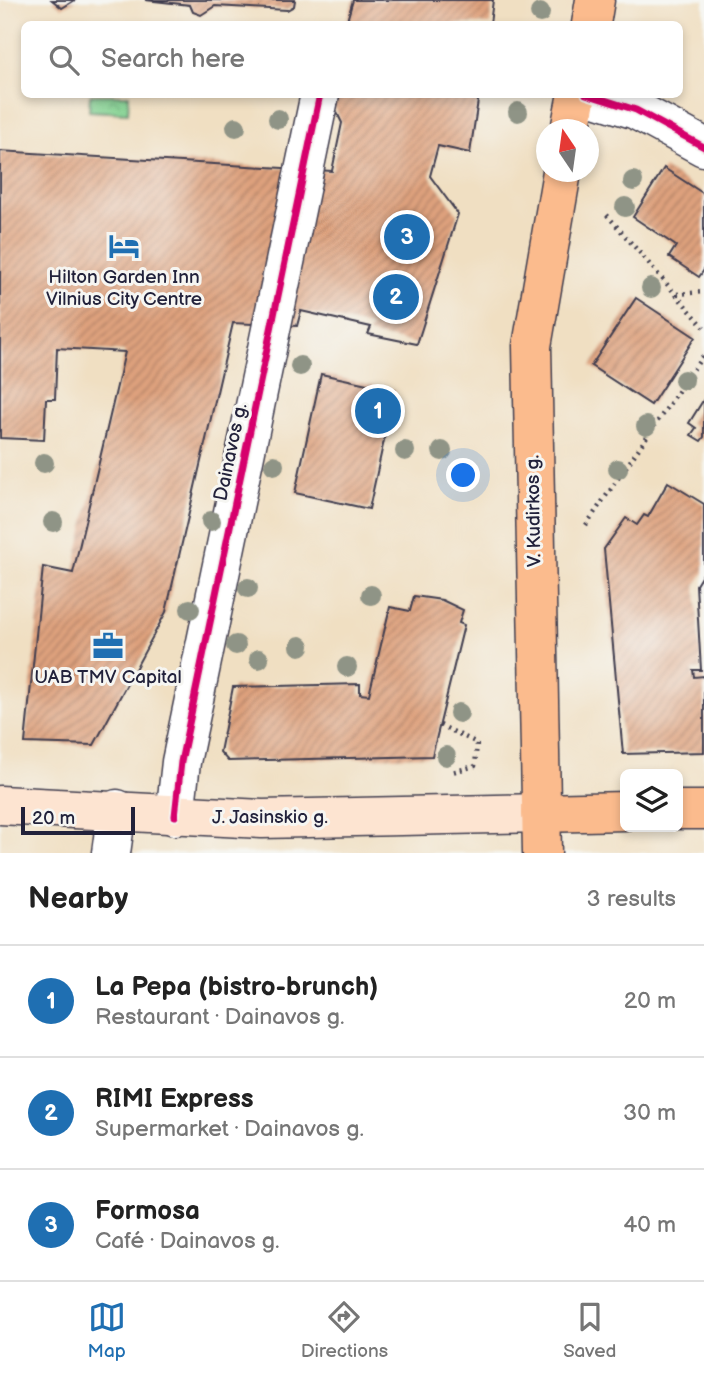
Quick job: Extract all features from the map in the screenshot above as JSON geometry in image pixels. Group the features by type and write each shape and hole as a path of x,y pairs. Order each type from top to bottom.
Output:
{"main road":[{"path":"591,21 595,0"},
{"path":"572,119 576,98"},
{"name":"V. Kudirkos g.","path":"542,853 532,346 560,182"},
{"name":"J. Jasinskio g.","path":"0,805 117,809 175,816 262,819 541,813"},
{"path":"683,810 704,810"},
{"path":"541,813 620,811"}],"street":[{"name":"Dainavos g.","path":"175,816 181,762 319,98"},
{"path":"598,98 636,110 704,147"},
{"path":"111,853 117,809"}],"path":[{"path":"607,215 704,327"},
{"path":"676,295 704,292"},
{"path":"586,526 704,354"},
{"path":"440,725 477,743 475,766 452,772"}],"green space":[{"path":"90,98 129,98 128,113 89,111"}],"building":[{"path":"52,0 75,0 62,8"},
{"path":"145,0 295,0 294,6 287,10 215,6 201,15 193,12 190,5"},
{"path":"353,0 493,0 490,21 347,21"},
{"path":"330,98 478,98 470,153 438,146 430,176 458,214 417,344 368,334 371,327 301,311 297,326 233,323 166,612 94,745 25,743 43,567 73,573 125,352 57,348 55,399 46,399 44,440 0,438 0,151 332,171 342,123"},
{"path":"664,168 704,194 704,270 699,277 669,257 676,246 633,217"},
{"path":"636,298 695,337 651,405 591,366"},
{"path":"321,374 395,390 369,509 295,493"},
{"path":"704,399 704,437 701,441 691,435 696,428 689,423"},
{"path":"668,482 704,504 704,572 696,585 701,670 693,670 694,677 704,676 704,752 623,754 604,549 626,518 637,525 644,515 648,517"},
{"path":"414,596 442,600 463,610 459,623 464,625 432,756 228,761 220,752 233,687 360,684 360,694 369,695 390,607 410,611"}],"cycle path":[{"path":"175,816 181,762 319,98"},
{"path":"598,98 636,110 704,147"}],"place":[{"name":"Formosa","path":"407,237"},
{"name":"Hilton Garden Inn Vilnius City Centre","path":"124,246"},
{"name":"RIMI Express","path":"396,297"},
{"name":"La Pepa (bistro-brunch)","path":"378,411"},
{"name":"UAB TMV Capital","path":"108,646"}]}
